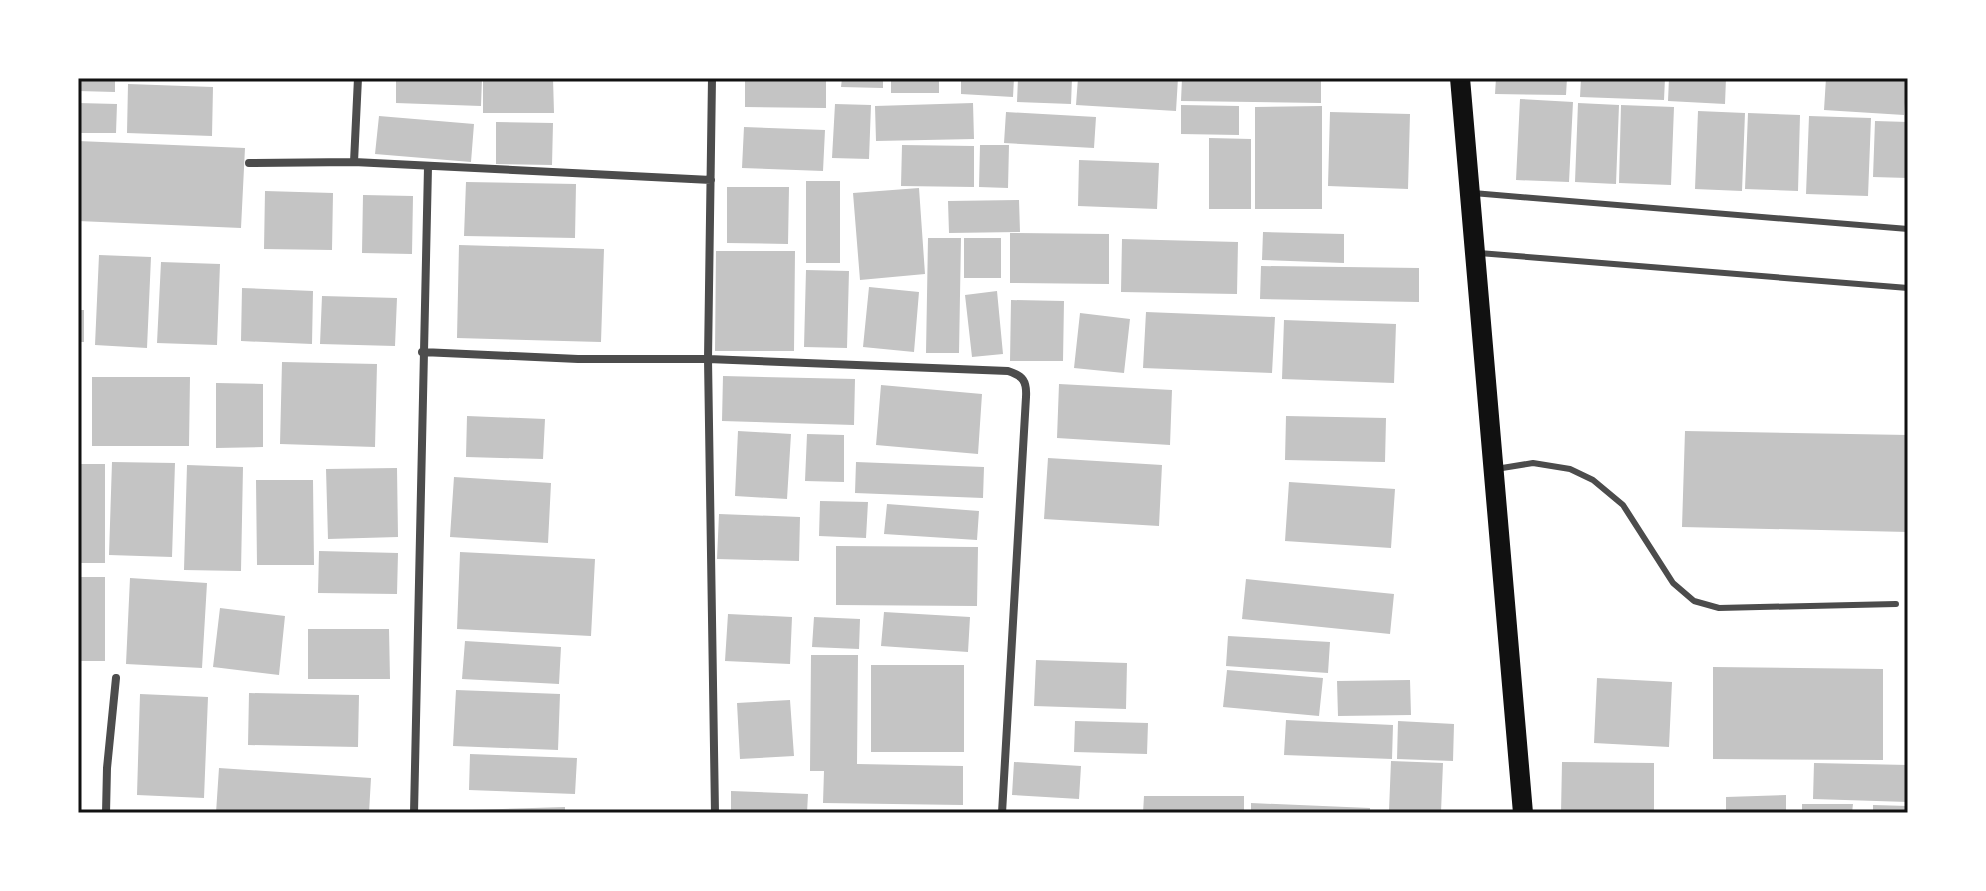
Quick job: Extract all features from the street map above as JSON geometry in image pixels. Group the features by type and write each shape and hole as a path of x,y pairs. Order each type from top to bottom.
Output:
{"main road":[{"path":"1460,78 1523,813"}],"street":[{"path":"354,162 358,78"},
{"path":"712,78 708,359 715,813"},
{"path":"249,163 354,162 711,180"},
{"path":"414,813 428,167"},
{"path":"422,352 578,359 708,359 1008,371 1020,375 1027,384 1002,813"},
{"path":"106,813 116,678"}],"lane":[{"path":"1470,193 1908,229"},
{"path":"1476,253 1908,288"},
{"path":"1492,470 1533,463 1570,469 1593,480 1623,505 1673,583 1694,601 1719,608 1896,604"}],"building":[{"path":"78,78 115,78 115,92 78,91"},
{"path":"396,78 482,78 481,106 396,103"},
{"path":"483,78 553,78 554,113 483,113"},
{"path":"745,78 826,78 826,108 745,107"},
{"path":"842,78 883,78 883,88 841,87"},
{"path":"891,78 939,78 939,93 891,93"},
{"path":"961,78 1014,78 1013,97 961,94"},
{"path":"1018,78 1072,78 1071,104 1017,102"},
{"path":"1078,78 1178,78 1176,111 1076,105"},
{"path":"1182,78 1321,78 1321,103 1181,101"},
{"path":"1496,78 1567,78 1566,95 1495,94"},
{"path":"1581,78 1665,78 1664,100 1580,97"},
{"path":"1669,78 1726,78 1725,104 1668,101"},
{"path":"1826,78 1907,78 1904,115 1824,110"},
{"path":"128,84 213,87 212,136 127,133"},
{"path":"1520,99 1573,102 1569,182 1516,180"},
{"path":"78,103 117,104 116,133 78,133"},
{"path":"973,103 974,139 876,141 875,106"},
{"path":"1578,103 1619,105 1616,184 1575,182"},
{"path":"835,104 871,105 869,159 832,158"},
{"path":"1181,105 1239,106 1239,135 1181,134"},
{"path":"1621,105 1674,107 1671,185 1619,183"},
{"path":"1322,106 1322,209 1255,209 1255,107"},
{"path":"1698,111 1745,113 1742,191 1695,189"},
{"path":"1006,112 1096,117 1094,148 1004,143"},
{"path":"1330,112 1410,114 1408,189 1328,186"},
{"path":"1748,113 1800,115 1798,191 1745,189"},
{"path":"379,116 474,124 471,162 375,154"},
{"path":"1809,116 1871,118 1868,196 1806,194"},
{"path":"1875,121 1908,122 1908,178 1873,177"},
{"path":"496,122 553,123 552,165 496,164"},
{"path":"744,127 825,130 823,171 742,168"},
{"path":"1209,138 1251,139 1251,209 1209,209"},
{"path":"78,141 245,148 241,228 78,221"},
{"path":"902,145 974,146 974,187 901,186"},
{"path":"980,145 1009,145 1008,188 979,187"},
{"path":"1079,160 1159,163 1157,209 1078,206"},
{"path":"806,181 840,181 840,263 806,263"},
{"path":"466,182 576,184 575,238 464,236"},
{"path":"727,187 789,187 788,244 727,243"},
{"path":"919,188 925,274 860,280 853,193"},
{"path":"265,191 333,193 332,250 264,249"},
{"path":"363,195 413,196 412,254 362,253"},
{"path":"1019,200 1020,232 949,233 948,201"},
{"path":"1263,232 1344,234 1344,263 1262,260"},
{"path":"1010,233 1109,234 1109,284 1010,283"},
{"path":"928,238 961,238 959,353 926,353"},
{"path":"964,238 1001,238 1001,278 964,278"},
{"path":"1122,239 1238,242 1237,294 1121,292"},
{"path":"459,245 604,249 601,342 457,338"},
{"path":"716,251 795,251 794,351 715,351"},
{"path":"99,255 151,257 147,348 95,345"},
{"path":"161,262 220,264 217,345 157,343"},
{"path":"1261,266 1419,268 1419,302 1260,299"},
{"path":"806,270 849,271 847,348 804,347"},
{"path":"869,287 919,292 914,352 863,347"},
{"path":"242,288 313,291 312,344 241,341"},
{"path":"997,291 1003,354 972,357 965,295"},
{"path":"322,296 397,298 395,346 320,344"},
{"path":"1011,300 1064,301 1063,361 1010,361"},
{"path":"78,310 84,310 84,342 78,342"},
{"path":"1146,312 1275,317 1272,373 1143,368"},
{"path":"1080,313 1130,319 1124,373 1074,368"},
{"path":"1284,320 1396,324 1394,383 1282,379"},
{"path":"282,362 377,364 375,447 280,444"},
{"path":"723,376 855,379 854,425 722,421"},
{"path":"92,377 190,377 189,446 92,446"},
{"path":"216,383 263,384 263,447 216,448"},
{"path":"1059,384 1172,390 1170,445 1057,438"},
{"path":"881,385 982,394 978,454 876,445"},
{"path":"467,416 545,419 543,459 466,457"},
{"path":"1286,416 1386,418 1385,462 1285,460"},
{"path":"738,431 791,434 787,499 735,496"},
{"path":"1685,431 1908,435 1908,532 1682,527"},
{"path":"807,434 844,435 844,482 805,481"},
{"path":"1048,458 1162,465 1159,526 1044,519"},
{"path":"112,462 175,463 172,557 109,555"},
{"path":"856,462 984,467 983,498 855,493"},
{"path":"78,464 105,464 105,563 78,563"},
{"path":"187,465 243,467 241,571 184,570"},
{"path":"397,468 398,537 328,539 326,469"},
{"path":"454,477 551,483 548,543 450,537"},
{"path":"256,480 313,480 314,565 257,565"},
{"path":"1289,482 1395,489 1391,548 1285,541"},
{"path":"820,501 868,502 866,538 819,536"},
{"path":"887,504 979,511 977,540 884,534"},
{"path":"719,514 800,517 799,561 717,559"},
{"path":"836,546 978,547 977,606 836,605"},
{"path":"319,551 398,553 397,594 318,593"},
{"path":"460,552 595,559 591,636 457,629"},
{"path":"78,577 105,577 105,661 78,661"},
{"path":"130,578 207,583 202,668 126,664"},
{"path":"1246,579 1394,594 1390,634 1242,619"},
{"path":"220,608 285,616 279,675 213,667"},
{"path":"884,612 970,617 968,652 881,646"},
{"path":"728,614 792,617 790,664 725,661"},
{"path":"814,617 860,619 859,649 812,647"},
{"path":"308,629 389,629 390,679 308,679"},
{"path":"1228,636 1330,642 1328,673 1226,666"},
{"path":"465,641 561,647 559,684 462,679"},
{"path":"811,655 858,655 857,764 963,766 963,805 823,803 824,771 810,771"},
{"path":"1036,660 1127,663 1126,709 1034,706"},
{"path":"871,665 964,665 964,752 871,752"},
{"path":"1713,667 1883,669 1883,760 1713,759"},
{"path":"1227,670 1323,678 1319,716 1223,707"},
{"path":"1597,678 1672,682 1669,747 1594,743"},
{"path":"1410,680 1411,715 1338,716 1337,681"},
{"path":"456,690 560,694 558,750 453,746"},
{"path":"249,693 359,695 358,747 248,745"},
{"path":"140,694 208,697 204,798 137,795"},
{"path":"790,700 794,756 740,759 737,703"},
{"path":"1286,720 1393,725 1392,759 1284,755"},
{"path":"1075,721 1148,723 1147,754 1074,752"},
{"path":"1398,721 1454,724 1453,761 1397,759"},
{"path":"470,754 577,758 575,794 469,790"},
{"path":"1391,761 1443,763 1441,812 1389,811"},
{"path":"1014,762 1081,766 1079,799 1012,795"},
{"path":"1562,762 1654,763 1654,813 1561,813"},
{"path":"1814,763 1908,765 1908,802 1813,799"},
{"path":"219,768 371,778 369,813 216,813"},
{"path":"731,791 808,794 807,813 731,813"},
{"path":"1786,795 1786,813 1726,813 1726,797"},
{"path":"1144,796 1244,796 1244,813 1143,813"},
{"path":"1251,803 1370,808 1370,813 1251,813"},
{"path":"1802,804 1853,804 1852,813 1802,813"},
{"path":"1873,805 1908,806 1908,813 1873,813"},
{"path":"565,807 565,813 472,813 472,810"}]}
